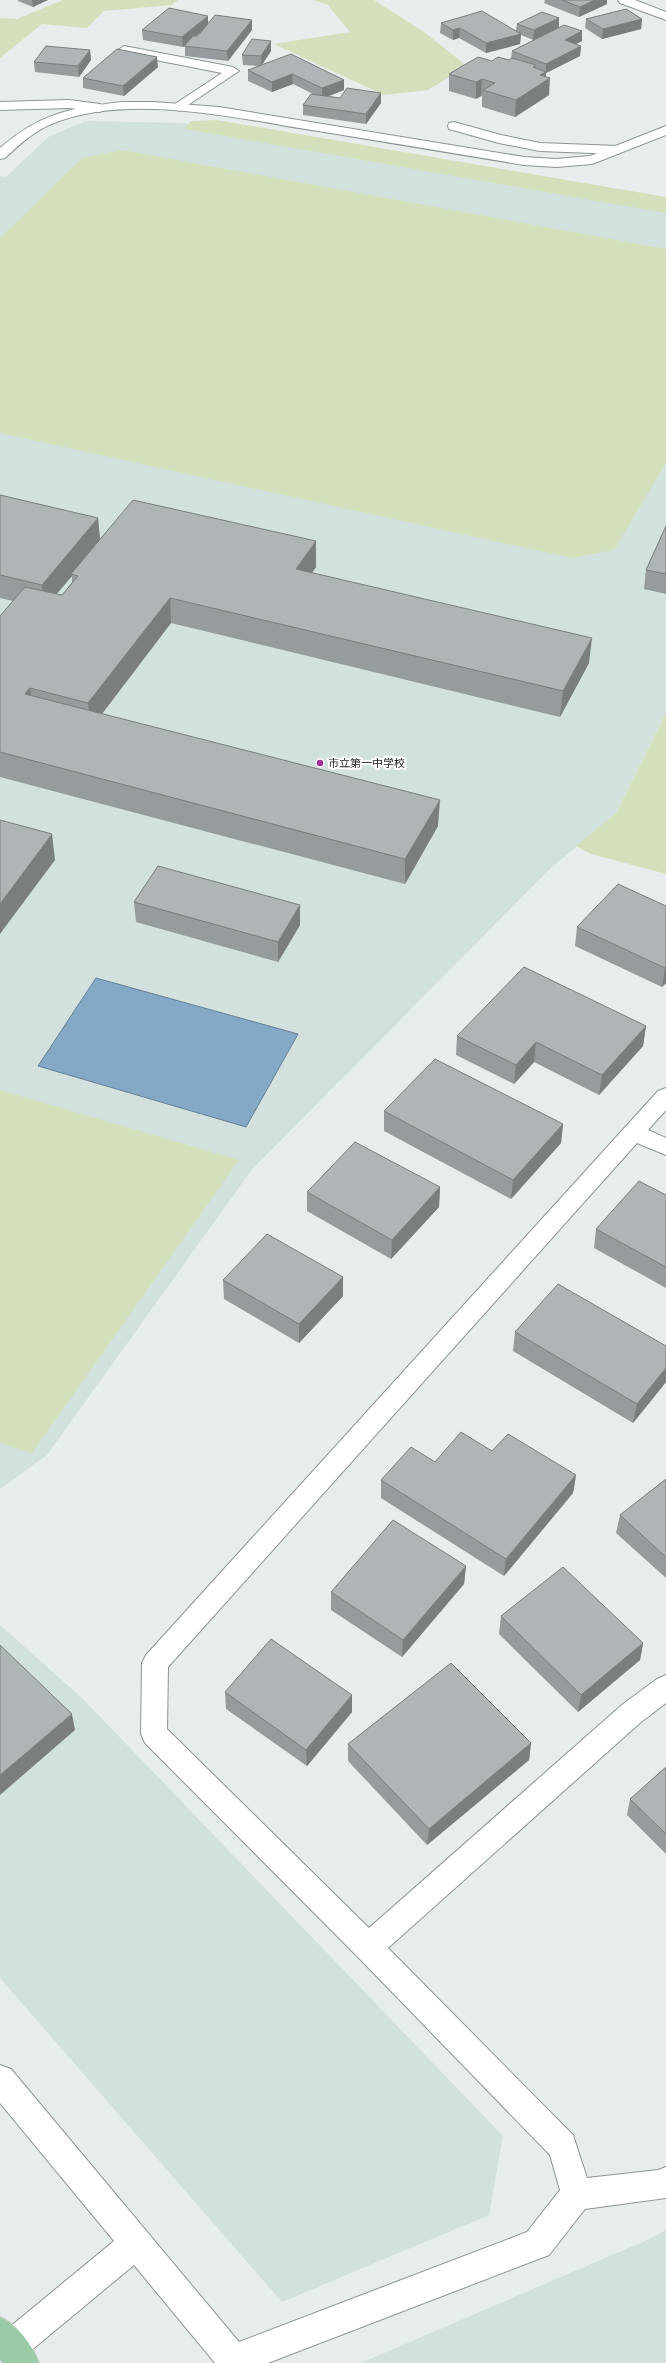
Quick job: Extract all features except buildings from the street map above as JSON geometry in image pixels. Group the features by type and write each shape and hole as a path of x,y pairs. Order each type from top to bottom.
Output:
{"street":[{"path":"624,0 666,16"},
{"path":"124,50 232,71 179,107"},
{"path":"0,106 69,104 100,108"},
{"path":"0,155 28,131 56,117 100,108 157,105 224,112 524,161 556,163 592,160 666,130"},
{"path":"454,126 500,139 540,147 618,150"},
{"path":"577,2194 562,2146 368,1947 154,1734 155,1663 666,1096"},
{"path":"634,1132 666,1147"},
{"path":"368,1947 632,1713 666,1687"},
{"path":"0,2080 235,2362 538,2244 577,2194 661,2185 666,2182"},
{"path":"11,2347 137,2243"}],"shaded area":[{"name":"市立第一中学校","path":"85,121 184,123 666,204 666,713 616,813 552,867 253,1168 47,1455 0,1489 0,176 6,177 48,137"},
{"path":"0,1625 82,1698 503,2136 489,2215 282,2302 0,1978"},
{"path":"666,2230 666,2363 361,2363 647,2240"}],"green space":[{"path":"63,0 178,0 172,5 104,11 87,28 42,24 0,58 0,18 17,19"},
{"path":"313,0 374,0 424,32 467,66 428,90 384,95 274,44 350,32 328,5"},
{"path":"217,120 666,197 666,213 185,129 191,121"},
{"path":"122,150 666,249 666,463 614,550 572,558 0,433 0,238 82,158"},
{"path":"666,713 666,874 591,854 576,846 616,813"},
{"path":"0,1090 239,1160 32,1453 0,1443"}],"water":[{"path":"96,978 298,1034 246,1127 38,1066"}],"place":[{"name":"市立第一中学校","path":"320,763"}]}
